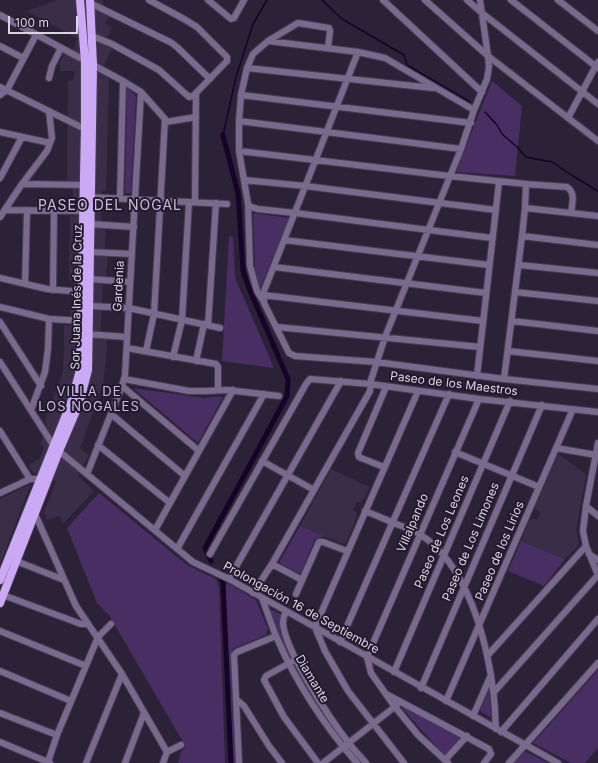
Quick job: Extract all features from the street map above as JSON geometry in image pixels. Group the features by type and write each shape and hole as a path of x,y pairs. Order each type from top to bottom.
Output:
{"main road":[{"name":"Sor Juana Inés de la Cruz","path":"1,599 35,514 53,445 72,400 80,370 86,321 90,306 90,224 87,197 88,102 80,0"},
{"name":"Sor Juana Inés de la Cruz","path":"87,185 85,129 93,65 90,1"},
{"name":"Sor Juana Inés de la Cruz","path":"86,321 82,292 84,211 87,197"},
{"name":"Sor Juana Inés de la Cruz","path":"0,580 44,479 59,452 85,387 88,370 85,334"}],"street":[{"path":"92,36 112,44 160,70 189,96 194,95 228,60 227,57 197,27 149,0"},
{"path":"208,0 229,18 233,18 244,0"},
{"path":"425,0 488,56 598,141"},
{"path":"467,0 482,14 598,104"},
{"path":"253,593 272,564 370,391 370,384 376,362 385,337 461,149 474,110 488,76 488,56 480,0"},
{"path":"511,0 597,65 568,118"},
{"path":"558,0 598,31"},
{"path":"90,1 172,43 210,79"},
{"path":"386,1 482,92"},
{"path":"0,15 141,92 164,117 166,122 154,314 146,351"},
{"path":"328,48 329,28 298,24 268,41 253,54 247,68 241,95 239,152 248,204 250,266 258,291 289,353 292,355 376,362 477,376 598,389"},
{"path":"0,95 7,90 36,35"},
{"path":"268,41 358,52 385,58 474,110"},
{"path":"0,46 23,58"},
{"path":"49,78 52,66 61,48"},
{"path":"264,303 264,291 358,52"},
{"path":"247,68 436,88"},
{"path":"120,198 123,81"},
{"path":"0,87 85,129"},
{"name":"Gardenia","path":"87,474 123,383 128,337 141,92"},
{"path":"173,357 182,320 192,202 196,117 194,95"},
{"path":"241,95 471,122"},
{"path":"0,217 22,184 47,151 52,132 49,111"},
{"path":"166,122 196,117"},
{"path":"239,122 461,149"},
{"path":"0,132 50,143"},
{"path":"0,178 22,137"},
{"path":"239,152 499,182 567,187 571,190 573,195 571,213"},
{"path":"244,180 305,186 496,210"},
{"path":"477,376 499,182"},
{"path":"22,184 87,185"},
{"path":"504,379 519,264 526,184"},
{"path":"87,197 228,204"},
{"path":"196,361 206,325 216,203"},
{"path":"248,204 251,207 258,209 492,238"},
{"path":"525,208 598,216"},
{"path":"5,210 84,211"},
{"path":"25,284 27,211"},
{"path":"53,290 54,211"},
{"path":"90,224 134,227"},
{"path":"522,236 598,245"},
{"path":"284,240 489,265"},
{"path":"90,252 132,254"},
{"path":"519,264 598,273"},
{"path":"274,267 486,293"},
{"path":"0,278 53,290 82,292"},
{"path":"90,279 130,282"},
{"path":"515,292 598,301"},
{"path":"263,295 483,321"},
{"path":"90,306 129,308 220,328"},
{"path":"0,308 49,319 86,321"},
{"path":"32,410 41,386 47,363 49,319"},
{"path":"512,321 598,331"},
{"path":"0,322 41,386"},
{"path":"277,327 480,347"},
{"path":"85,334 128,337"},
{"path":"127,348 217,365 218,390"},
{"path":"508,351 598,361"},
{"name":"Prolongación 16 de Septiembre","path":"0,362 59,452 194,562 229,579 421,688 558,763"},
{"name":"Paseo de los Maestros","path":"262,461 308,381 313,379 370,384 598,412"},
{"path":"229,579 341,382"},
{"path":"123,383 189,390 233,390 278,396"},
{"path":"123,383 199,451"},
{"path":"384,468 359,457 358,453 386,386"},
{"path":"155,530 233,390"},
{"path":"404,763 372,724 348,691 325,651 315,627 418,391"},
{"path":"177,549 264,394"},
{"path":"340,642 449,394"},
{"name":"Villalpando","path":"367,657 479,398"},
{"name":"Paseo de Los Leones","path":"394,672 510,401"},
{"name":"Paseo de Los Limones","path":"421,688 542,405"},
{"name":"Paseo de los Lirios","path":"446,701 572,409"},
{"path":"111,414 185,476"},
{"path":"0,431 30,478"},
{"path":"494,692 598,575 586,546 583,531 586,506 598,443"},
{"path":"98,445 170,503"},
{"path":"556,448 596,455"},
{"path":"455,452 539,487"},
{"path":"210,554 262,461 314,490"},
{"path":"592,473 598,478"},
{"path":"0,493 30,478 44,479"},
{"path":"586,506 598,516"},
{"path":"365,511 420,534 444,556 459,576 479,626 488,655 498,730"},
{"path":"35,514 76,606 122,674 167,752"},
{"path":"296,594 319,542 323,542 347,552"},
{"path":"488,655 586,546"},
{"path":"589,554 598,560"},
{"path":"16,560 64,580"},
{"path":"272,564 302,580"},
{"name":"Diamante","path":"262,598 276,636 289,664 324,721 346,746 366,763"},
{"path":"1,599 81,624 88,624"},
{"name":"Diamante","path":"286,611 283,622 284,630 296,660 357,763"},
{"path":"498,730 598,620"},
{"path":"0,742 49,762 57,735 98,637 111,624"},
{"path":"0,631 86,666"},
{"path":"240,762 234,655 237,652 276,636"},
{"path":"367,657 371,673 395,707 418,735 446,762 467,736"},
{"path":"296,660 266,676 264,680 284,717 318,763"},
{"path":"509,763 598,663"},
{"path":"0,671 71,701"},
{"path":"86,763 122,674"},
{"path":"473,716 491,675"},
{"path":"385,693 489,749 491,751 490,756 484,763"},
{"path":"236,700 244,706 269,746 282,763"},
{"path":"323,763 401,701"},
{"path":"0,713 57,735"},
{"path":"125,763 144,713"},
{"path":"163,763 167,752 181,745"}],"shaded area":[{"path":"57,0 103,0 104,13 109,15 105,24 112,27 106,44 112,48 104,66 104,76 109,78 106,191 101,191 101,228 106,229 104,256 108,257 105,284 103,284 101,326 101,338 107,338 106,359 103,385 80,448 89,455 78,476 94,491 63,524 60,516 47,520 44,512 56,481 34,473 28,466 40,458 44,447 40,445 47,425 45,420 63,371 64,325 70,325 70,305 73,305 73,281 69,280 70,216 74,215 72,181 67,180 68,81 73,80 75,71 60,71 60,63 67,48 74,49 77,38 27,11"},
{"path":"492,81 522,106 515,176 456,172"},
{"path":"127,88 136,96 131,193 125,193"},
{"path":"253,213 289,218 260,289 255,269"},
{"path":"229,236 233,237 236,280 274,368 222,361"},
{"path":"133,388 204,398 223,397 198,443"},
{"path":"558,454 586,474 576,530 579,545 565,559 521,541 529,521 533,518 537,520 541,512 537,510 535,506"},
{"path":"331,469 370,487 363,500 360,503 357,501 353,510 356,512 357,517 346,542 343,544 300,526"},
{"path":"31,484 0,564 0,499"},
{"path":"99,493 187,565 216,579 219,587 225,763 178,763 181,751 186,747 109,615 97,603 67,528"},
{"path":"300,526 325,536 315,539 301,573 298,573 281,564 280,561"},
{"path":"521,541 565,559 544,586 508,571"},
{"path":"227,583 256,600 268,629 266,635 234,648 230,655 235,763 232,763 225,586"},
{"path":"270,609 280,614 280,631 291,657 287,658 269,611"},
{"path":"598,670 598,748 585,763 571,763 533,743"},
{"path":"489,690 491,718 480,711"},
{"path":"404,704 459,735 459,739 446,754 443,754 401,707"},
{"path":"524,751 548,763 514,763"}],"waterway":[{"path":"223,135 236,77 253,24 267,0"},
{"path":"322,0 342,19 404,55 407,65 470,102"},
{"path":"485,112 497,125 502,134 526,157 552,162 598,191"},
{"path":"211,561 205,548 287,396 288,379 243,271 238,193 223,135"},
{"path":"221,578 223,582 231,763"}],"district":[{"name":"PASEO DEL NOGAL","path":"110,206"},
{"name":"VILLA DE LOS NOGALES","path":"89,400"}]}
